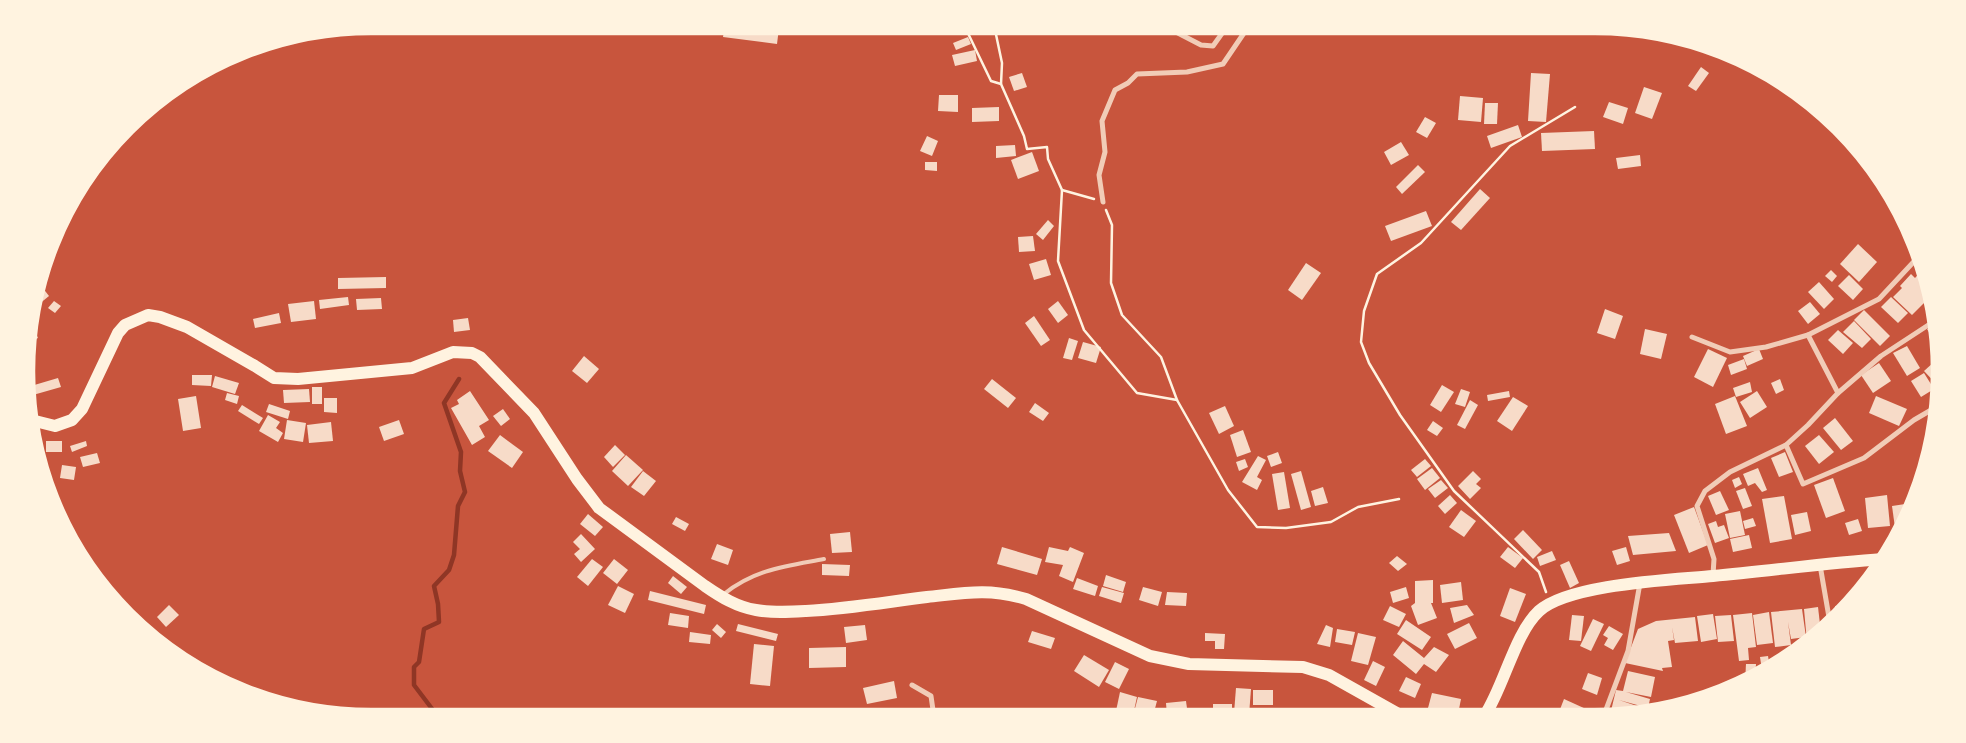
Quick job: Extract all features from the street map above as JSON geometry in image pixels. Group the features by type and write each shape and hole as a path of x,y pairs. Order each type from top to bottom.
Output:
{"highway":[{"path":"38,422 55,426 72,420 82,409 118,333 125,325 148,316 160,317 187,327 274,378 298,379 412,368 453,352 472,353 480,357 534,413 577,479 599,508 661,556 721,597 755,610 775,612 831,610 964,592 1004,592 1026,599 1150,656 1188,664 1303,667 1329,674 1390,709"},
{"path":"1488,709 1498,691 1522,635 1538,612 1550,604 1590,591 1640,582 1875,560"}],"street":[{"path":"1180,34 1201,45 1214,46 1222,34"},
{"path":"1104,202 1099,176 1105,152 1102,121 1116,90 1138,74 1187,72 1222,64 1243,34"},
{"path":"1692,337 1730,352 1766,347 1808,335 1879,300 1914,262"},
{"path":"1713,576 1714,560 1697,506 1704,491 1730,472 1786,445 1838,393 1881,356 1929,325"},
{"path":"1808,335 1838,393"},
{"path":"1786,445 1803,484 1864,458 1914,420 1930,411"},
{"path":"1820,564 1829,614"},
{"path":"1606,709 1628,651 1640,582"},
{"path":"912,685 931,696 933,709"}],"lane":[{"path":"721,597 735,585 761,572 824,558"}],"path":[{"path":"968,34 991,81 1001,84"},
{"path":"996,34 1002,63 1001,84 1024,136 1027,149 1047,147 1048,159 1062,190 1058,261 1084,330 1137,393 1177,400"},
{"path":"1550,604 1539,572 1454,491 1400,414 1369,363 1361,342 1364,311 1378,274 1421,243 1510,146 1575,107"},
{"path":"1062,190 1104,202 1112,225 1111,283 1122,315 1161,357 1177,400 1228,490 1257,527 1286,528 1331,522 1358,507 1399,499"}],"building":[{"path":"724,34 778,34 777,44 723,37"},
{"path":"968,37 971,44 956,50 953,43"},
{"path":"975,50 977,61 955,66 952,55"},
{"path":"1701,67 1709,73 1696,91 1688,86"},
{"path":"1022,73 1027,87 1014,91 1009,77"},
{"path":"1531,73 1550,74 1546,122 1528,121"},
{"path":"1644,87 1662,93 1652,119 1635,113"},
{"path":"939,95 958,95 958,112 938,111"},
{"path":"1460,96 1483,98 1481,122 1458,120"},
{"path":"1609,102 1628,108 1623,124 1603,117"},
{"path":"1485,103 1498,103 1497,124 1484,124"},
{"path":"999,107 999,121 972,122 972,108"},
{"path":"1425,117 1436,123 1427,138 1416,132"},
{"path":"1518,125 1522,137 1491,148 1487,136"},
{"path":"1594,131 1595,149 1542,151 1541,133"},
{"path":"927,136 938,141 932,156 920,151"},
{"path":"1401,142 1409,155 1391,165 1384,152"},
{"path":"1015,145 1016,156 996,158 996,146"},
{"path":"1032,152 1039,171 1018,179 1011,160"},
{"path":"1640,155 1641,166 1618,169 1616,158"},
{"path":"925,162 937,162 937,171 925,170"},
{"path":"1418,165 1425,172 1402,194 1396,187"},
{"path":"1480,189 1490,198 1461,230 1451,222"},
{"path":"1426,211 1432,226 1391,241 1385,226"},
{"path":"1048,220 1054,226 1043,240 1036,234"},
{"path":"1033,236 1035,251 1019,252 1018,237"},
{"path":"1858,244 1877,262 1859,282 1840,264"},
{"path":"1046,259 1051,275 1034,280 1029,264"},
{"path":"1306,263 1321,273 1302,300 1288,290"},
{"path":"1831,270 1837,276 1832,282 1825,276"},
{"path":"1911,274 1915,278 1918,275 1925,302 1912,315 1893,297 1902,288 1900,286"},
{"path":"1849,275 1863,289 1853,300 1838,286"},
{"path":"386,277 386,288 338,289 338,278"},
{"path":"1819,282 1834,299 1824,309 1808,292"},
{"path":"44,289 49,296 41,303"},
{"path":"348,297 349,305 320,309 319,300"},
{"path":"1891,297 1908,313 1898,323 1881,307"},
{"path":"381,298 382,309 357,310 356,299"},
{"path":"54,301 61,306 55,313 48,308"},
{"path":"314,301 316,319 291,322 288,304"},
{"path":"1058,301 1068,315 1058,323 1048,309"},
{"path":"1810,302 1820,314 1808,324 1798,311"},
{"path":"1605,309 1623,316 1615,339 1597,333"},
{"path":"1864,310 1890,336 1880,346 1854,320"},
{"path":"279,313 281,323 255,328 253,319"},
{"path":"1034,316 1050,340 1041,346 1025,323"},
{"path":"468,318 470,330 454,332 453,320"},
{"path":"1854,321 1871,339 1862,348 1843,332"},
{"path":"1645,329 1667,334 1661,359 1640,354"},
{"path":"1838,330 1853,343 1843,354 1828,340"},
{"path":"1069,338 1078,341 1072,360 1063,358"},
{"path":"1083,342 1101,347 1096,363 1078,358"},
{"path":"1907,346 1920,368 1907,376 1893,353"},
{"path":"1708,349 1727,358 1713,387 1694,377"},
{"path":"1759,349 1763,359 1747,366 1743,356"},
{"path":"584,356 599,369 587,383 572,371"},
{"path":"1744,359 1747,369 1731,375 1728,365"},
{"path":"1879,363 1891,381 1873,393 1861,375"},
{"path":"1932,364 1932,380 1924,371"},
{"path":"1924,373 1932,386 1932,390 1921,397 1911,381"},
{"path":"192,375 212,375 211,386 192,385"},
{"path":"215,376 239,383 235,394 212,387"},
{"path":"58,378 61,387 34,395 34,385"},
{"path":"992,379 1016,398 1008,408 984,389"},
{"path":"1780,379 1784,390 1776,394 1771,383"},
{"path":"1750,382 1752,392 1736,397 1733,388"},
{"path":"1442,385 1454,392 1441,412 1430,405"},
{"path":"312,387 322,387 322,404 312,404"},
{"path":"309,389 310,402 284,403 283,390"},
{"path":"1461,389 1470,392 1465,407 1455,404"},
{"path":"470,391 489,420 479,426 485,437 472,445 451,408 459,404 457,400"},
{"path":"1509,391 1510,397 1488,401 1487,395"},
{"path":"1757,391 1767,407 1750,418 1740,402"},
{"path":"227,393 239,396 237,404 225,400"},
{"path":"196,396 201,428 183,431 178,399"},
{"path":"1735,396 1747,426 1726,434 1715,404"},
{"path":"1876,396 1907,409 1899,426 1869,413"},
{"path":"1513,397 1528,406 1512,431 1497,421"},
{"path":"324,398 337,398 337,413 324,412"},
{"path":"1470,400 1478,405 1465,429 1457,425"},
{"path":"1035,403 1049,413 1043,421 1029,412"},
{"path":"269,404 290,411 288,419 266,412"},
{"path":"242,405 263,418 259,424 238,411"},
{"path":"1225,406 1234,426 1219,434 1209,413"},
{"path":"503,409 510,419 501,426 493,416"},
{"path":"268,415 280,422 276,428 283,433 278,442 259,431"},
{"path":"1835,418 1853,441 1841,450 1823,428"},
{"path":"287,420 306,423 303,442 284,439"},
{"path":"399,420 404,434 384,441 379,427"},
{"path":"1433,421 1443,428 1437,436 1427,430"},
{"path":"331,422 333,441 309,443 307,425"},
{"path":"1243,430 1251,452 1237,457 1230,435"},
{"path":"500,435 523,452 512,468 488,451"},
{"path":"1819,435 1834,452 1819,464 1805,446"},
{"path":"46,441 62,441 62,452 46,452"},
{"path":"86,441 87,446 72,452 70,446"},
{"path":"615,445 625,455 613,467 604,457"},
{"path":"1278,452 1282,463 1271,467 1267,456"},
{"path":"1785,452 1793,472 1779,477 1771,458"},
{"path":"97,453 100,463 83,467 80,457"},
{"path":"626,455 643,470 628,486 612,471"},
{"path":"1258,456 1266,460 1257,477 1262,480 1257,490 1242,482"},
{"path":"1245,459 1248,467 1239,471 1236,462"},
{"path":"1425,459 1431,466 1417,477 1411,470"},
{"path":"62,465 76,467 74,480 60,478"},
{"path":"1432,468 1440,478 1425,490 1417,479"},
{"path":"1758,468 1767,490 1762,492 1755,483 1748,486 1743,474"},
{"path":"643,471 656,481 644,496 631,487"},
{"path":"1301,471 1311,507 1301,510 1291,474"},
{"path":"1473,471 1481,479 1476,484 1481,488 1470,499 1458,486"},
{"path":"1284,472 1290,508 1278,510 1272,474"},
{"path":"1739,477 1742,484 1735,488 1732,480"},
{"path":"1833,478 1845,511 1826,518 1814,485"},
{"path":"1441,480 1448,488 1435,498 1428,489"},
{"path":"1323,487 1328,503 1315,506 1311,491"},
{"path":"1745,488 1752,506 1743,509 1736,491"},
{"path":"1720,491 1729,510 1716,515 1708,496"},
{"path":"1450,495 1457,503 1445,514 1438,506"},
{"path":"1887,495 1890,526 1868,528 1865,498"},
{"path":"1784,496 1792,539 1770,543 1762,499"},
{"path":"1906,504 1895,525 1892,506"},
{"path":"1694,507 1708,545 1689,553 1674,515"},
{"path":"1461,510 1476,521 1464,537 1449,527"},
{"path":"1740,511 1745,535 1730,538 1725,514"},
{"path":"1807,512 1811,531 1795,535 1791,515"},
{"path":"588,514 603,527 595,536 580,524"},
{"path":"676,517 689,524 685,531 672,524"},
{"path":"1753,518 1756,526 1745,529 1743,521"},
{"path":"1858,519 1862,531 1849,535 1845,523"},
{"path":"1716,521 1718,527 1724,525 1729,538 1715,543 1708,524"},
{"path":"1523,530 1542,550 1533,559 1514,539"},
{"path":"850,532 852,552 832,553 830,534"},
{"path":"1669,533 1676,551 1633,555 1628,536"},
{"path":"581,534 595,549 581,562 574,554 580,549 573,542"},
{"path":"1749,535 1752,548 1733,552 1730,539"},
{"path":"717,544 733,550 728,565 711,559"},
{"path":"1002,547 1042,559 1037,575 997,564"},
{"path":"1049,547 1068,551 1070,547 1084,553 1073,582 1059,576 1063,565 1045,562"},
{"path":"1508,547 1523,558 1515,568 1500,557"},
{"path":"1626,547 1630,561 1617,565 1612,551"},
{"path":"1552,551 1556,560 1540,566 1537,557"},
{"path":"1397,556 1407,564 1398,571 1389,563"},
{"path":"592,559 603,567 588,586 577,577"},
{"path":"614,559 628,570 617,584 603,573"},
{"path":"1569,561 1579,583 1570,588 1560,565"},
{"path":"822,564 850,565 849,576 822,575"},
{"path":"1106,575 1126,582 1123,592 1103,586"},
{"path":"673,576 687,587 681,594 668,583"},
{"path":"1077,578 1098,586 1095,596 1073,589"},
{"path":"1433,580 1433,603 1431,603 1437,618 1418,625 1411,606 1415,603 1415,581"},
{"path":"1461,582 1463,600 1442,603 1440,585"},
{"path":"618,586 634,594 625,613 608,605"},
{"path":"1102,587 1124,593 1121,603 1099,596"},
{"path":"1143,587 1162,592 1158,606 1139,600"},
{"path":"1406,587 1409,598 1393,603 1390,592"},
{"path":"1510,588 1526,594 1515,622 1500,616"},
{"path":"650,591 706,605 704,614 648,600"},
{"path":"1167,592 1187,593 1186,606 1165,605"},
{"path":"169,605 179,615 166,627 157,617"},
{"path":"1467,605 1474,615 1454,623 1450,608"},
{"path":"1390,606 1406,614 1399,627 1383,620"},
{"path":"1818,607 1820,622 1806,634 1804,609"},
{"path":"1802,609 1806,634 1802,638 1791,639 1788,622 1791,645 1775,647 1771,612"},
{"path":"1769,612 1773,643 1757,645 1753,615"},
{"path":"670,613 689,616 688,628 668,625"},
{"path":"1752,613 1756,647 1748,648 1749,660 1739,661 1733,615"},
{"path":"1713,614 1717,639 1701,642 1697,616"},
{"path":"1572,615 1584,616 1581,641 1569,640"},
{"path":"1731,615 1734,641 1718,642 1715,616"},
{"path":"1695,617 1698,641 1675,643 1672,627 1674,640 1668,641 1672,667 1662,668 1663,671 1625,663 1638,629 1656,621"},
{"path":"1593,619 1604,624 1591,651 1580,646"},
{"path":"1406,620 1431,637 1422,650 1397,634"},
{"path":"1469,623 1477,638 1455,649 1447,634"},
{"path":"717,624 726,632 721,638 712,630"},
{"path":"738,624 778,634 776,641 736,631"},
{"path":"865,625 867,640 846,643 844,627"},
{"path":"1326,625 1333,628 1330,647 1317,644"},
{"path":"1609,626 1623,634 1613,650 1604,645 1608,638 1603,635"},
{"path":"1337,629 1355,632 1352,645 1335,642"},
{"path":"1032,631 1055,638 1051,649 1028,642"},
{"path":"690,632 711,635 710,644 689,642"},
{"path":"1205,633 1225,634 1224,649 1215,649 1215,641 1205,641"},
{"path":"1358,633 1376,637 1368,665 1351,661"},
{"path":"1403,641 1424,658 1434,647 1449,655 1436,672 1424,664 1416,674 1393,655"},
{"path":"754,644 774,646 770,686 750,684"},
{"path":"846,647 846,667 809,668 809,648"},
{"path":"1084,655 1109,670 1099,687 1074,671"},
{"path":"1768,656 1769,660 1761,665 1760,657"},
{"path":"1373,661 1385,667 1376,686 1364,680"},
{"path":"1115,662 1129,669 1119,689 1105,682"},
{"path":"1746,664 1756,664 1756,668 1745,673"},
{"path":"1628,671 1655,677 1651,697 1626,692 1650,699 1649,705 1640,706 1619,700 1638,706 1611,709 1616,690 1623,691"},
{"path":"1588,673 1602,678 1597,695 1582,689"},
{"path":"1406,677 1421,684 1415,698 1399,691"},
{"path":"894,681 897,698 867,704 863,688"},
{"path":"1236,688 1251,689 1249,709 1234,709"},
{"path":"1253,690 1273,690 1273,705 1253,705"},
{"path":"1120,692 1137,697 1134,709 1116,709"},
{"path":"1432,693 1461,699 1459,709 1428,708"},
{"path":"1138,697 1157,701 1155,709 1135,709"},
{"path":"1564,699 1586,709 1560,709"},
{"path":"1186,701 1187,709 1166,709 1166,703"},
{"path":"1213,704 1232,704 1232,709 1213,709"}],"waterway":[{"path":"432,709 414,685 414,667 419,662 424,629 439,622 434,586 449,570 454,555 458,506 465,492 460,471 461,452 444,403 459,379"}]}
